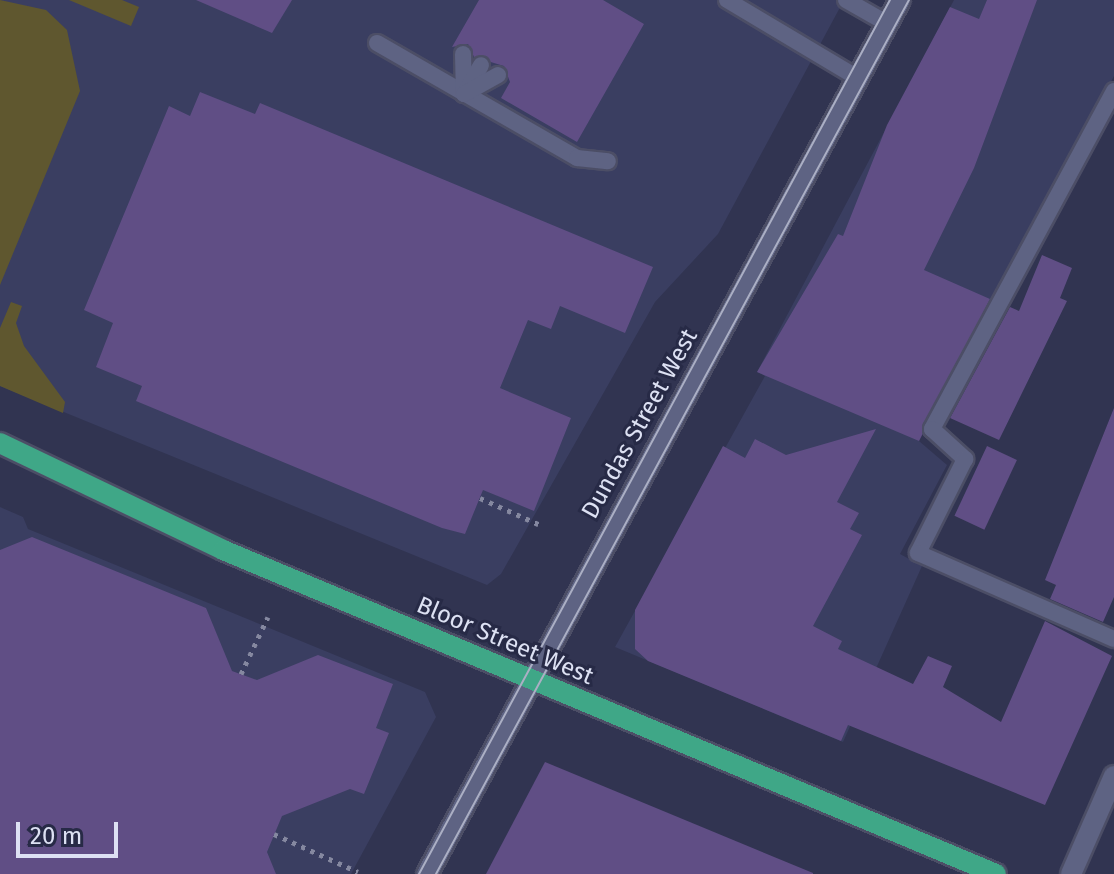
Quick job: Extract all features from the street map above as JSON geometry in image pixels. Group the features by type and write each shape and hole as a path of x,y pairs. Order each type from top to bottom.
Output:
{"main road":[{"name":"Dundas Street West","path":"427,874 900,0"},
{"name":"Bloor Street West","path":"0,443 223,550 996,874"},
{"path":"1071,874 1114,776"}],"lane":[{"path":"727,0 858,78"},
{"path":"846,0 888,24"},
{"path":"377,43 577,158 608,161"},
{"path":"463,54 464,94"},
{"path":"464,94 481,65"},
{"path":"464,94 498,75"},
{"path":"1114,91 932,429 965,459 918,553 1114,639"}],"path":[{"path":"480,498 538,524"},
{"path":"241,674 268,617"},
{"path":"274,834 358,872"}],"shaded area":[{"path":"0,0 844,0 718,234 655,302 501,574 487,585 0,386"},
{"path":"0,0 46,10 67,30 80,91 0,285"},
{"path":"69,0 122,0 139,7 131,26"},
{"path":"954,0 1114,0 1114,76 919,441 947,465 900,554 922,566 843,742 615,647 765,376 757,372"},
{"path":"11,302 22,306 16,323 24,346 65,402 63,413 0,386 0,328"},
{"path":"0,507 23,517 28,529 425,692 436,717 351,874 0,874"}],"building":[{"path":"196,0 292,0 272,33"},
{"path":"479,0 603,0 644,24 577,142 501,98 510,82 504,66 474,57 468,44 452,47"},
{"path":"987,0 1037,0 974,168 924,270 990,299 919,441 757,372 838,234 843,236 887,125 950,7 979,19"},
{"path":"200,92 255,114 260,103 653,267 625,333 560,306 551,329 528,320 500,388 571,418 534,511 483,490 465,534 442,528 136,401 142,386 96,367 113,323 84,310 169,106 190,116"},
{"path":"1042,255 1072,268 1060,298 1067,301 999,440 950,418 1010,307 1019,311"},
{"path":"1114,408 1114,597 1103,622 1050,599 1056,585 1045,580"},
{"path":"876,429 837,502 859,513 850,529 862,535 813,626 842,641 838,649 913,684 928,656 952,666 943,687 1001,722 1045,621 1112,656 1045,805 848,725 841,741 648,661 635,649 635,610 723,446 745,458 755,439 786,455"},
{"path":"987,446 1017,460 984,530 954,516"},
{"path":"32,537 206,608 232,671 257,680 318,655 393,684 376,728 389,733 364,794 350,789 282,816 267,852 276,874 0,874 0,550"},
{"path":"545,762 813,873 813,874 486,874"}],"tram line":[{"path":"419,874 890,0"},
{"path":"436,874 909,0"}]}
